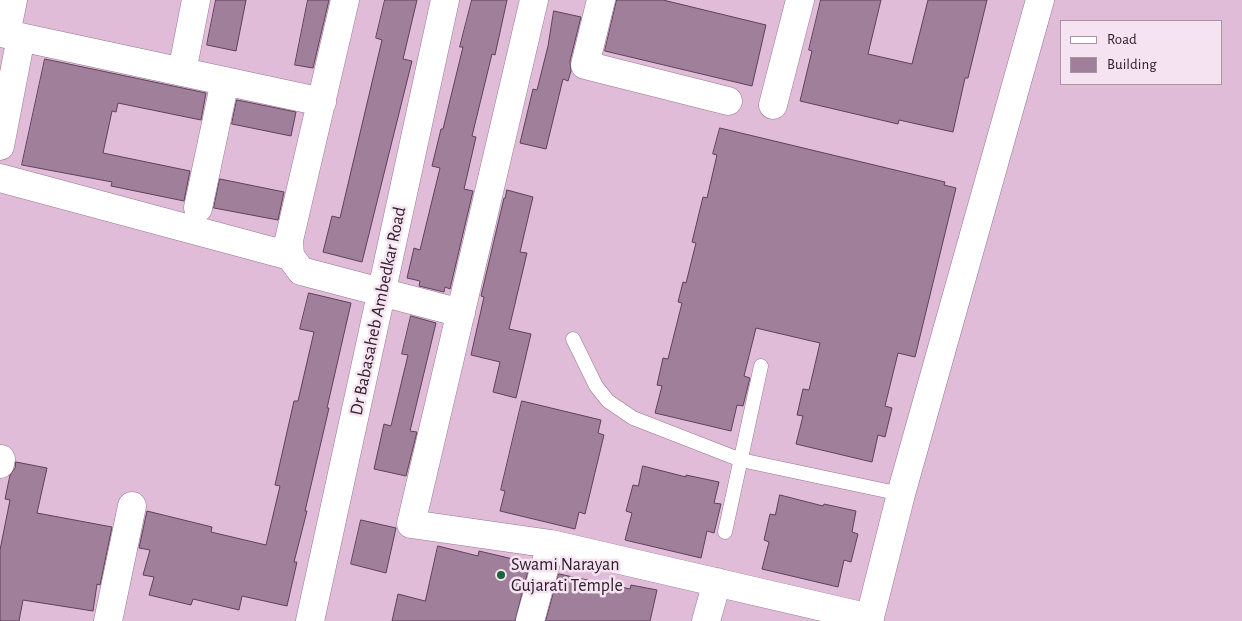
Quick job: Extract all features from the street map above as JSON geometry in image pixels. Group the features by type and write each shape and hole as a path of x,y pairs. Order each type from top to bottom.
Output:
{"street":[{"path":"13,0 6,34 322,102"},
{"path":"182,72 196,0"},
{"path":"345,0 290,240 290,256 301,271 461,313"},
{"name":"Dr Babasaheb Ambedkar Road","path":"310,621 445,0"},
{"path":"534,0 411,524 551,544 870,620 901,494 1040,0"},
{"path":"601,0 585,65 728,101"},
{"path":"773,105 800,0"},
{"path":"0,146 21,37"},
{"path":"198,208 225,81"},
{"path":"0,178 290,256"},
{"path":"108,621 132,506"},
{"path":"530,621 551,544"},
{"path":"706,621 716,582"}],"lane":[{"path":"574,339 596,386 608,401 633,418 741,460 901,494"},
{"path":"725,532 761,366"}],"building":[{"path":"216,0 246,0 236,51 207,45"},
{"path":"308,0 329,0 313,68 295,65"},
{"path":"385,0 417,0 403,59 412,61 362,262 323,252 332,216 340,218 382,40 376,38"},
{"path":"472,0 507,0 495,55 492,54 472,136 476,137 464,189 473,191 450,289 445,287 444,292 419,286 420,281 407,278 414,248 420,250 440,168 432,166 463,47 460,47"},
{"path":"617,0 663,0 766,25 752,86 605,51"},
{"path":"821,0 881,0 868,54 912,64 928,0 987,0 968,78 965,78 953,132 899,120 898,124 800,101 812,51 809,50"},
{"path":"554,11 581,17 570,61 571,71 568,81 563,79 546,149 520,143 533,89 537,90"},
{"path":"45,59 206,93 201,120 118,103 116,112 112,111 103,153 190,171 184,201 111,186 112,182 22,165"},
{"path":"237,100 296,112 291,136 232,124"},
{"path":"720,128 945,182 944,185 956,188 915,357 898,353 885,406 892,408 885,437 878,435 872,462 796,444 803,416 797,415 803,389 809,390 820,343 756,328 744,376 750,378 743,406 737,405 731,431 655,413 662,386 657,385 663,358 668,359 682,303 678,302 683,282 686,283 696,243 692,242 703,197 707,198 717,155 713,154"},
{"path":"220,179 284,192 278,220 214,208"},
{"path":"507,190 533,197 520,252 527,253 509,329 531,334 516,398 493,392 500,362 471,355 484,297 481,296"},
{"path":"309,293 351,303 305,511 307,511 294,562 297,562 287,606 242,596 239,610 193,599 191,605 149,595 154,577 143,575 150,550 139,548 147,511 212,527 211,532 266,545 280,486 275,485 294,401 298,401 314,332 300,329"},
{"path":"411,316 436,323 410,431 417,432 406,476 374,469 384,424 391,426 408,355 402,354"},
{"path":"522,401 601,420 598,433 604,435 585,514 579,512 575,529 500,511 505,491 501,490"},
{"path":"16,462 47,468 37,513 112,527 100,585 97,584 93,611 23,600 19,621 0,621 0,550 10,500 5,499 10,475 15,468"},
{"path":"643,466 686,477 686,475 719,482 714,503 721,504 714,533 707,531 701,558 625,540 632,513 626,511 633,485 638,486"},
{"path":"780,495 823,506 824,504 856,511 852,532 858,534 851,562 844,560 838,587 762,569 769,542 764,540 770,514 775,515"},
{"path":"361,520 396,528 386,573 351,564"},
{"path":"438,546 478,556 479,551 530,563 515,621 392,621 398,594 425,601"},
{"path":"559,574 630,589 631,585 657,590 650,621 546,621"}],"place":[{"name":"Swami Narayan Gujarati Temple","path":"501,575"}]}
